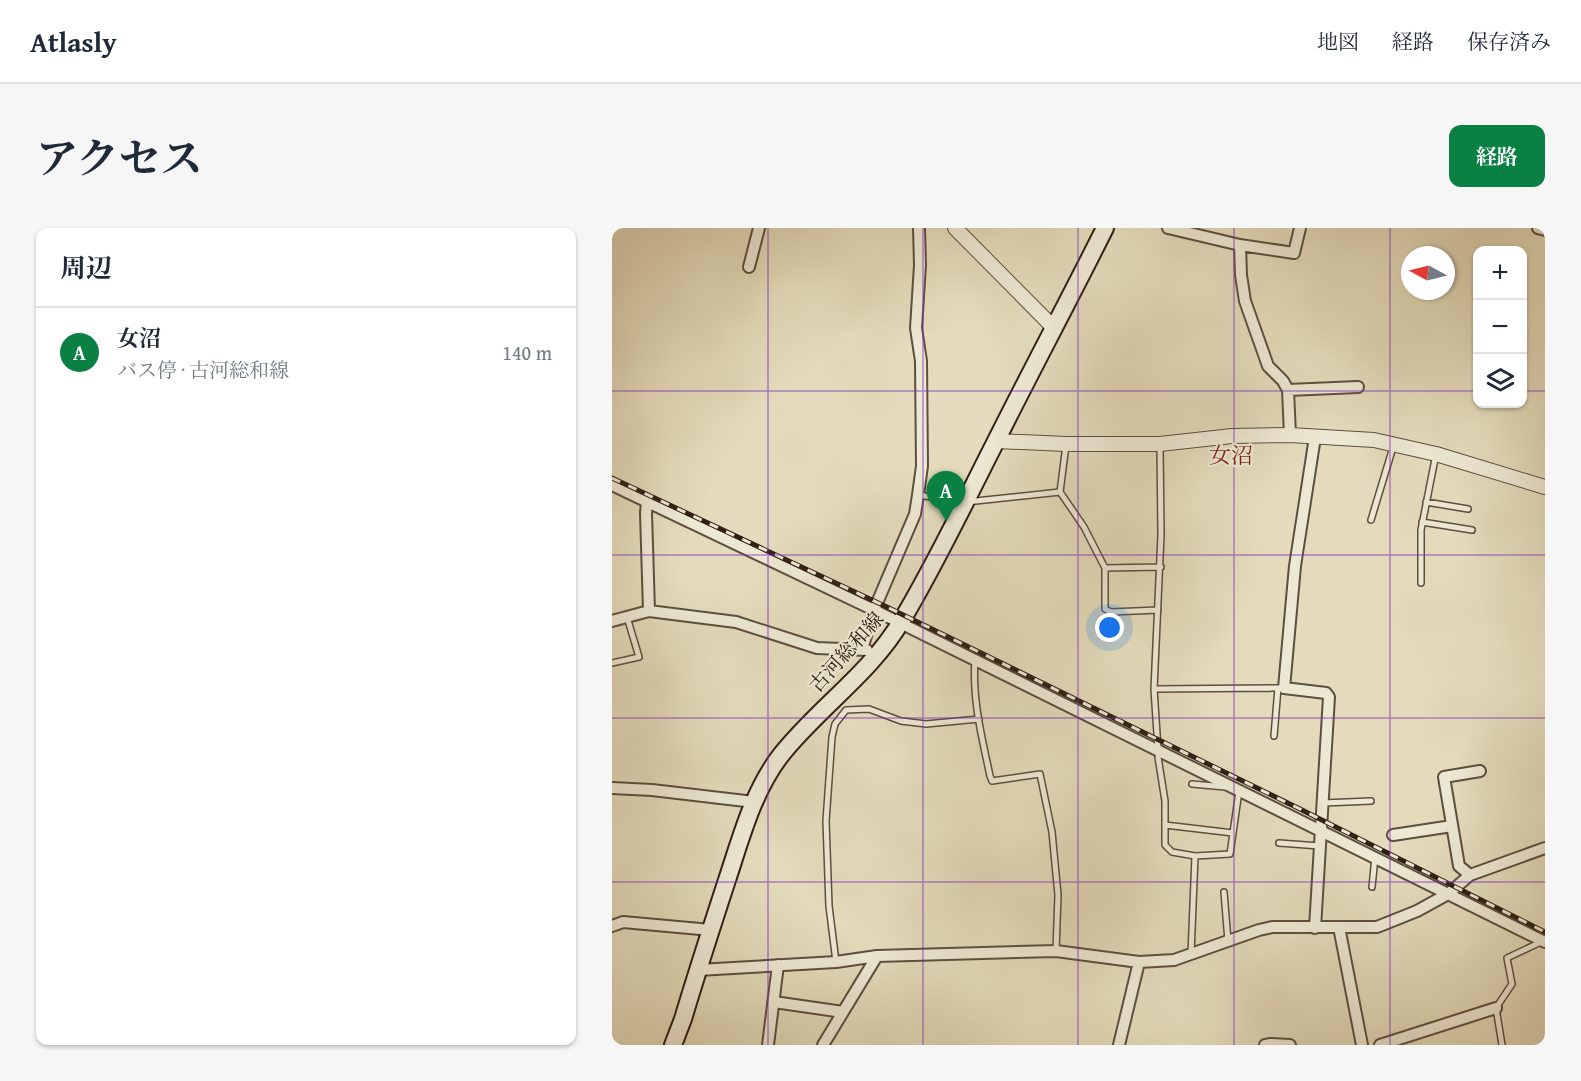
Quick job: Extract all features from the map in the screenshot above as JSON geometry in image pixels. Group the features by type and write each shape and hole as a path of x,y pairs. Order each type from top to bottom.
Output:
{"main road":[{"name":"古河総和線","path":"673,1045 742,834 765,780 798,735 850,684 880,651 901,623 966,502 1105,228"}],"street":[{"path":"749,267 759,228"},
{"path":"862,650 874,610 915,514 922,466 921,361 916,328 920,266 919,228"},
{"path":"955,228 1054,328"},
{"path":"1168,228 1240,245 1294,253 1300,228"},
{"path":"1538,228 1545,230"},
{"path":"1240,245 1245,301 1268,366 1283,381 1288,390 1290,435"},
{"path":"1288,390 1358,387"},
{"path":"996,441 1160,444 1232,436 1290,435 1374,440 1436,454 1545,487"},
{"path":"1315,437 1295,566 1281,688 1326,693 1329,697 1315,928"},
{"path":"612,485 901,623 1158,753 1237,789 1544,942"},
{"path":"647,502 649,611"},
{"path":"612,621 649,611 736,622 817,648 880,651"},
{"path":"1470,875 1459,866 1444,777 1480,771"},
{"path":"612,788 652,790 754,802"},
{"path":"1393,835 1452,826"},
{"path":"698,970 836,962 877,956 1056,951 1138,962 1174,960 1272,927 1377,927 1417,911 1448,894 1470,875 1545,848"},
{"path":"612,926 623,922 711,930"},
{"path":"1339,927 1362,1045"},
{"path":"824,1045 877,956"},
{"path":"1119,1045 1138,962"},
{"path":"768,1045 778,965"},
{"path":"774,1002 843,1012"},
{"path":"1380,1045 1496,1008"},
{"path":"1265,1045 1290,1045"}],"lane":[{"path":"1066,444 1060,492 1084,527 1106,568 1105,609 1111,612 1158,610"},
{"path":"1160,444 1161,567 1154,689 1158,753 1165,801 1165,845 1172,852 1195,856 1230,854 1237,789 1192,784"},
{"path":"1371,520 1394,444"},
{"path":"1421,582 1421,530 1436,454"},
{"path":"918,495 966,502 1060,492"},
{"path":"1426,502 1467,509"},
{"path":"1422,522 1472,530"},
{"path":"1106,568 1161,567"},
{"path":"612,663 639,657 627,617"},
{"path":"975,660 974,682 978,719 992,781 1040,774 1052,832 1058,895 1056,951"},
{"path":"1154,689 1281,688 1274,736"},
{"path":"836,962 829,906 826,821 835,724 846,710 869,710 900,721 926,724 978,719"},
{"path":"1323,802 1371,801"},
{"path":"1165,825 1233,833"},
{"path":"1279,843 1320,846"},
{"path":"1191,954 1195,856"},
{"path":"1372,886 1375,858"},
{"path":"1224,892 1228,941"},
{"path":"1502,1045 1496,1008 1512,984 1507,958 1544,942"}],"railway":[{"path":"612,478 889,608 1545,932"}],"place":[{"name":"女沼","path":"946,521"}],"district":[{"name":"女沼","path":"1231,455"}]}
